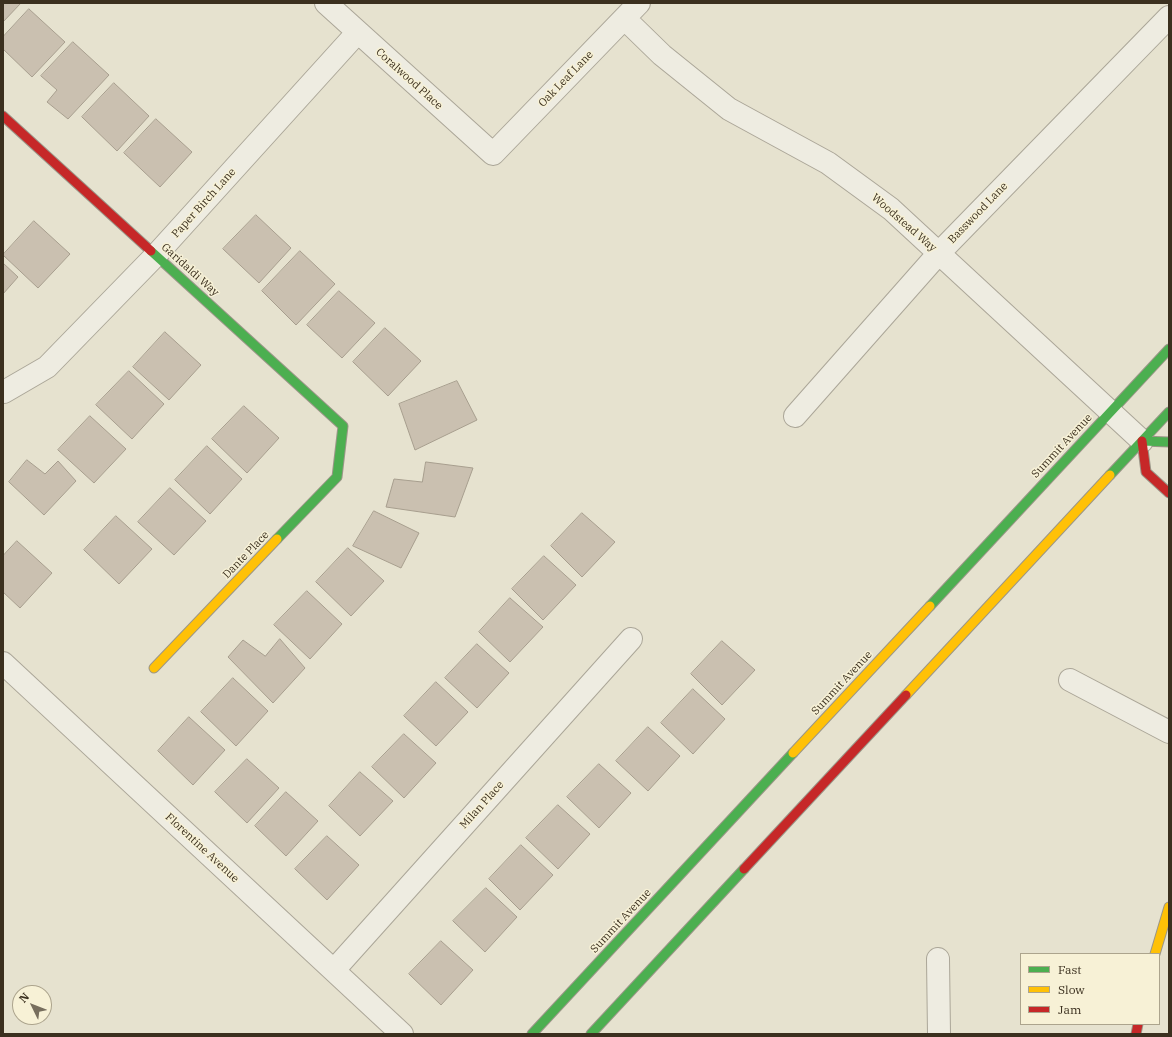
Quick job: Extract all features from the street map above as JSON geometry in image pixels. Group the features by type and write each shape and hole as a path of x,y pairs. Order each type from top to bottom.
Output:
{"main road":[{"name":"Garidaldi Way","path":"3,116 343,426 340,451"},
{"name":"Summit Avenue","path":"532,1034 1169,349"},
{"path":"591,1034 1169,412"},
{"path":"1142,441 1169,442"},
{"path":"1142,441 1146,472 1169,493"},
{"name":"Dante Place","path":"154,668 337,477 340,451"},
{"path":"1155,953 1169,907"}],"street":[{"name":"Coralwood Place","path":"326,3 357,33 493,154"},
{"name":"Oak Leaf Lane","path":"493,154 632,11"},
{"name":"Woodstead Way","path":"632,11 662,55 729,109 828,163 891,209 1142,441"},
{"name":"Basswood Lane","path":"795,416 939,253 1169,17"},
{"name":"Paper Birch Lane","path":"4,392 47,367 156,255 357,33"},
{"name":"Milan Place","path":"334,970 631,639"},
{"name":"Florentine Avenue","path":"3,663 402,1034"},
{"path":"1070,680 1169,732"},
{"path":"938,959 939,1034"}],"building":[{"path":"3,3 21,3 3,22"},
{"path":"29,9 65,42 32,77 3,49 3,37"},
{"path":"73,42 109,75 68,119 47,102 57,90 41,76"},
{"path":"114,83 149,116 117,151 82,117"},
{"path":"156,119 192,152 160,187 124,153"},
{"path":"256,215 291,248 259,283 223,249"},
{"path":"34,221 70,254 38,288 3,255"},
{"path":"300,251 335,284 296,325 262,291"},
{"path":"3,263 18,277 3,294"},
{"path":"339,291 375,323 342,358 307,325"},
{"path":"385,328 421,361 388,396 353,362"},
{"path":"165,332 201,365 169,400 133,367"},
{"path":"129,371 164,404 132,439 96,405"},
{"path":"457,381 477,420 415,450 399,404"},
{"path":"244,406 279,438 247,473 212,439"},
{"path":"90,416 126,449 94,483 58,450"},
{"path":"207,446 242,479 210,514 175,480"},
{"path":"27,460 45,474 58,461 76,481 44,515 9,482"},
{"path":"426,462 473,468 455,517 386,507 394,479 422,482"},
{"path":"170,488 206,521 174,555 138,522"},
{"path":"374,511 419,533 401,568 353,546"},
{"path":"582,513 615,542 582,577 551,546"},
{"path":"116,516 152,549 119,584 84,550"},
{"path":"17,541 52,573 20,608 3,592 3,556"},
{"path":"348,548 384,581 351,616 316,582"},
{"path":"544,556 576,585 543,620 512,589"},
{"path":"307,591 342,624 310,659 274,625"},
{"path":"510,598 543,627 510,662 479,632"},
{"path":"280,639 305,668 273,703 228,657 243,640 265,656"},
{"path":"722,641 755,670 722,705 691,674"},
{"path":"477,644 509,673 477,708 445,678"},
{"path":"233,678 268,711 236,746 201,712"},
{"path":"436,682 468,712 436,746 404,716"},
{"path":"693,689 725,719 693,754 661,723"},
{"path":"189,717 225,750 193,785 158,751"},
{"path":"648,727 680,756 648,791 616,761"},
{"path":"404,734 436,763 404,798 372,767"},
{"path":"247,759 279,788 247,823 215,792"},
{"path":"599,764 631,793 599,828 567,797"},
{"path":"360,772 393,801 360,836 329,806"},
{"path":"286,792 318,821 286,856 255,826"},
{"path":"558,805 590,834 558,869 526,838"},
{"path":"327,836 359,865 327,900 295,869"},
{"path":"521,845 553,875 520,910 489,879"},
{"path":"486,888 517,917 485,952 453,921"},
{"path":"441,941 473,970 441,1005 409,974"}],"traffic: fast":[{"path":"151,251 343,426 337,477 277,539"},
{"path":"930,606 1169,349"},
{"path":"1110,475 1169,412"},
{"path":"1142,441 1169,442"},
{"path":"532,1034 793,753"},
{"path":"591,1034 744,869"}],"traffic: slow":[{"path":"906,695 1110,475"},
{"path":"154,668 277,539"},
{"path":"793,753 930,606"},
{"path":"1155,953 1169,907"}],"traffic: jam":[{"path":"3,116 151,251"},
{"path":"1142,441 1146,472 1169,493"},
{"path":"744,869 906,695"},
{"path":"1136,1034 1138,1025"}]}
